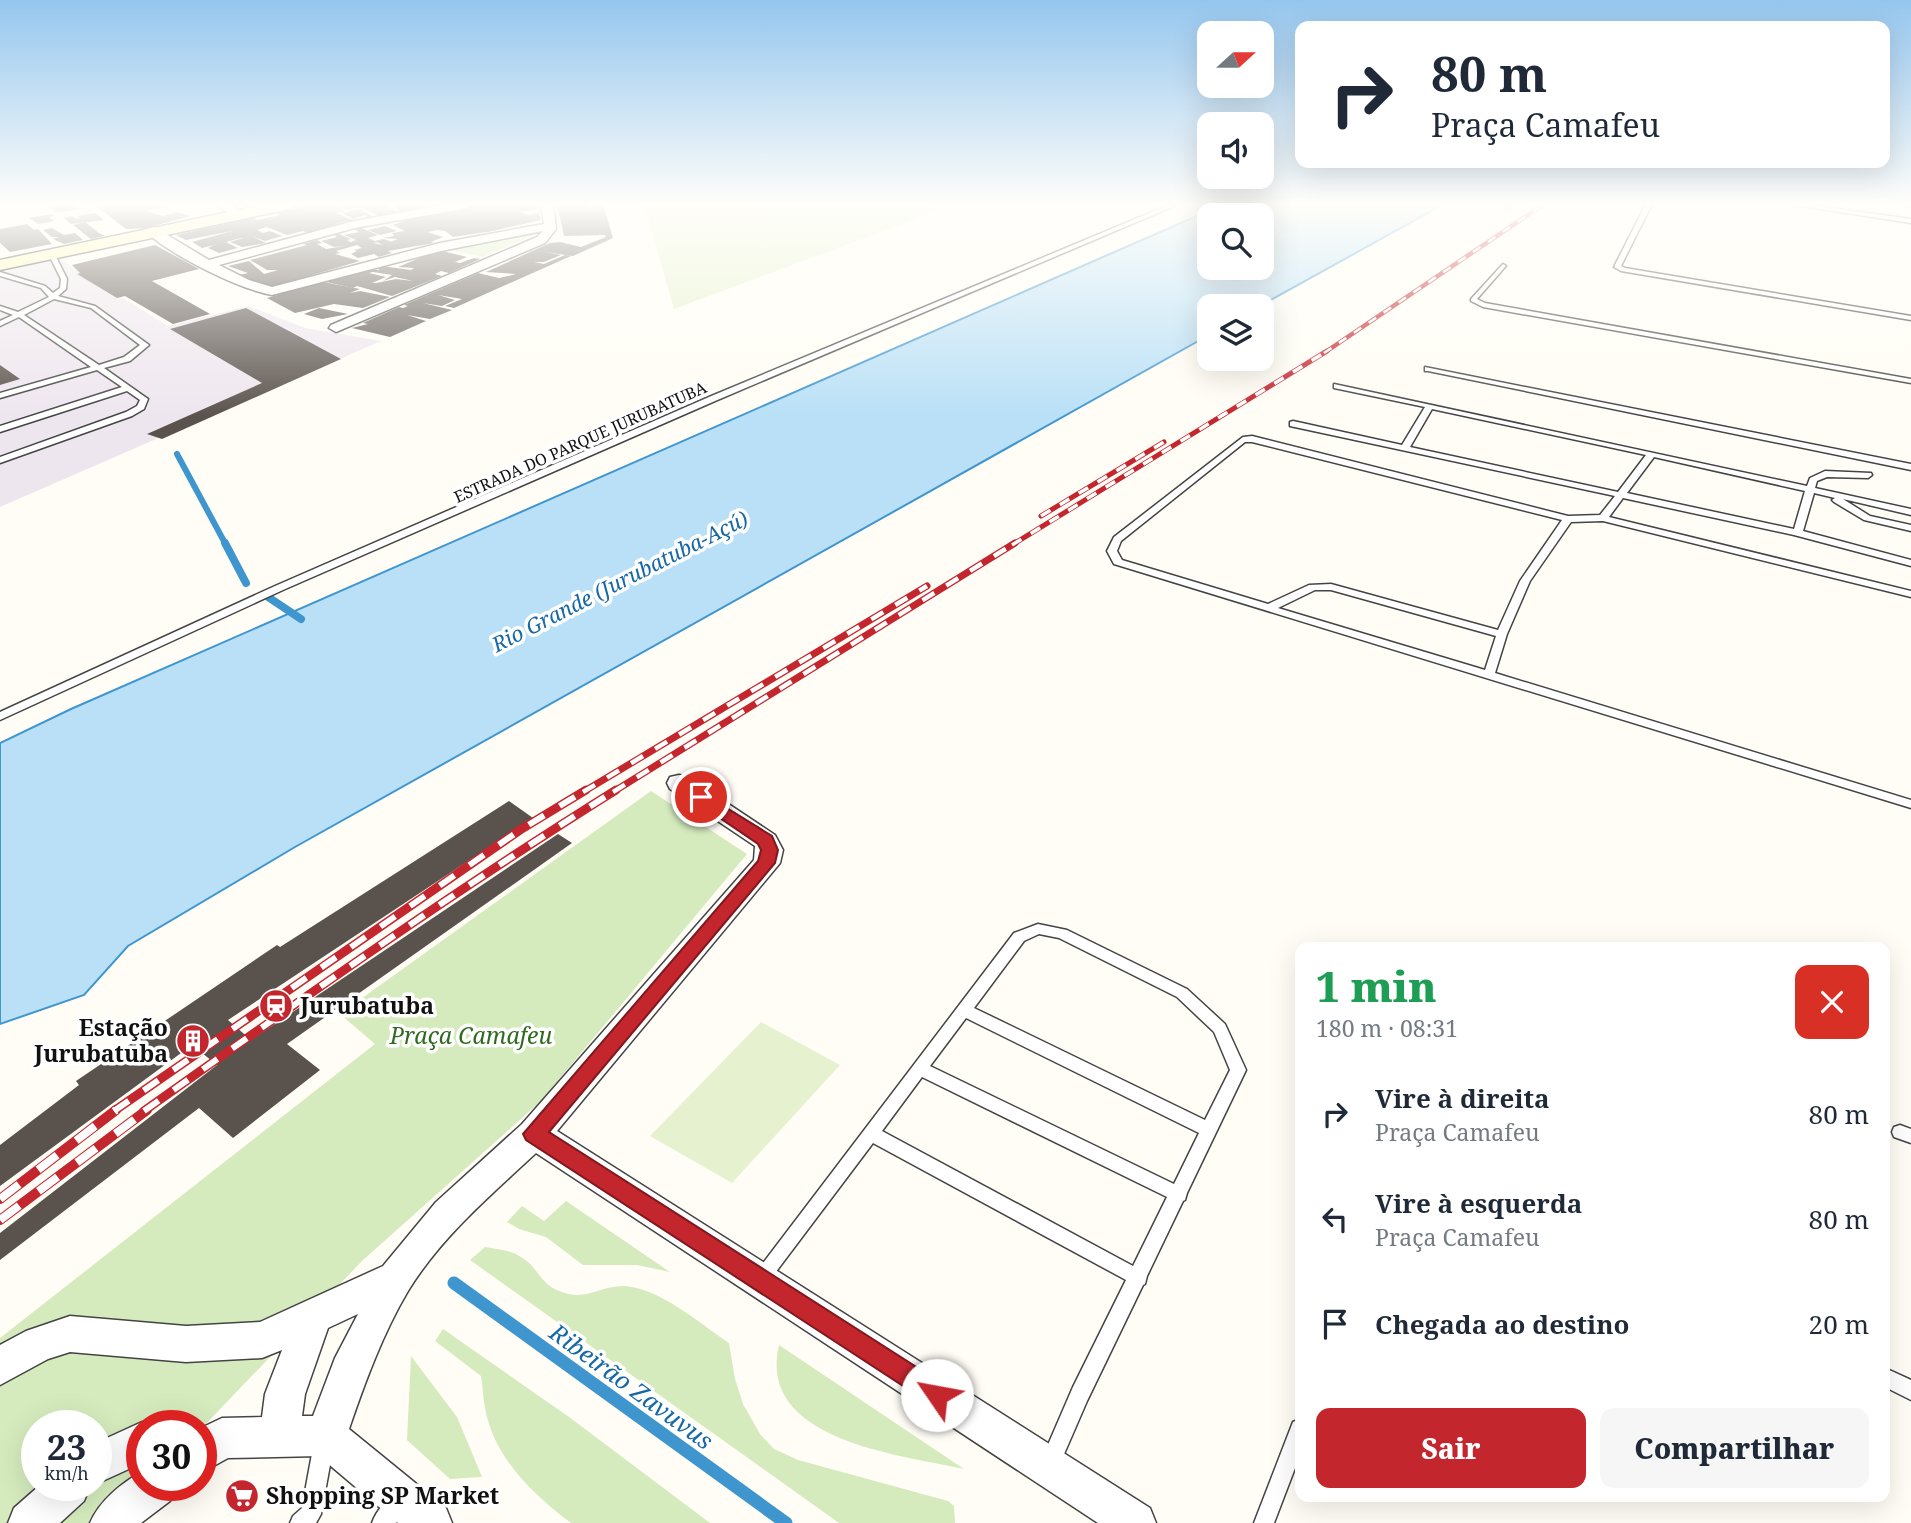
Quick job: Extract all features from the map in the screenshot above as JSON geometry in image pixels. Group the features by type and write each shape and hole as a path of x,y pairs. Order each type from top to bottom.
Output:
{"street":[{"path":"232,275 258,288 272,290 330,275"},
{"path":"336,328 452,275"},
{"path":"326,1436 349,1371 396,1278 448,1213 534,1134 766,863 770,850 766,841 679,783"},
{"path":"534,1134 1135,1523"},
{"path":"0,1366 19,1353 70,1334 186,1344 262,1340 396,1278"},
{"path":"280,1436 285,1394 314,1316"},
{"path":"217,1441 280,1436 326,1436 405,1515"},
{"path":"29,1523 53,1501"},
{"path":"111,1523 134,1501"}],"lane":[{"path":"0,397 127,359 145,345 102,312 53,298 43,287 4,275"},
{"path":"0,324 53,298 63,289 62,275"},
{"name":"ESTRADA DO PARQUE JURUBATUBA","path":"0,716 279,588 724,394 1007,275"},
{"path":"1496,275 1473,300 1497,308 1911,381"},
{"path":"1640,287 1642,275"},
{"path":"1649,275 1911,318"},
{"path":"0,308 20,315 144,399 141,407 129,415 0,460"},
{"path":"1428,369 1911,467"},
{"path":"1337,386 1911,512"},
{"path":"0,429 128,388"},
{"path":"1405,449 1430,406"},
{"path":"1293,424 1795,532 1911,563"},
{"path":"1911,594 1603,518 1568,519 1252,439 1243,440 1117,539 1111,548 1112,555 1118,562 1911,804"},
{"path":"1603,518 1652,454"},
{"path":"1795,532 1798,531 1813,480 1818,476 1868,475"},
{"path":"1832,496 1867,518 1911,528"},
{"path":"1489,676 1502,634 1525,581 1568,519"},
{"path":"1269,608 1313,587 1331,587 1502,634"},
{"path":"760,1280 1019,937 1038,929 1062,933 1182,993 1220,1028 1238,1070 1139,1278 1080,1394 1048,1467"},
{"path":"964,1010 1209,1130"},
{"path":"919,1068 1179,1195"},
{"path":"870,1133 1139,1278"},
{"path":"1890,1380 1911,1390"},
{"path":"300,1523 311,1514 326,1436"},
{"path":"1264,1523 1295,1442"}],"shaded area":[{"path":"0,275 86,275 168,326 248,306 305,328 381,341 0,507"}],"green space":[{"path":"664,275 765,275 674,309"},
{"name":"Praça Camafeu","path":"651,791 747,854 541,1101 362,1261 217,1412 217,1410 126,1410 126,1501 133,1501 111,1523 0,1523 0,1338 375,1044 340,1014"},
{"path":"761,1022 840,1065 732,1183 650,1136"},
{"path":"566,1201 670,1272 637,1265 583,1265 546,1237 519,1229 507,1222 522,1206 544,1221"},
{"path":"485,1247 517,1255 527,1261 550,1286 565,1293 580,1295 622,1286 650,1292 664,1299 729,1343 735,1379 743,1404 760,1434 774,1449 798,1460 948,1501 954,1506 955,1523 839,1523 470,1260"},
{"path":"443,1329 569,1417 710,1523 571,1523 529,1487 506,1459 490,1426 481,1376 435,1341"},
{"path":"779,1345 964,1469 872,1449 839,1438 811,1423 789,1403 778,1377"},
{"path":"411,1356 457,1417 482,1477 450,1479 407,1440"}],"water":[{"name":"Rio Grande (Jurubatuba-Açú)","path":"1062,275 1197,275 1197,280 1274,280 1274,275 1316,275 1274,298 1274,294 1197,294 1197,342 295,847 128,946 84,995 0,1024 0,743 71,709"}],"building":[{"path":"79,275 175,275 152,281 210,314 173,324 125,296 117,298"},
{"path":"239,275 312,275 272,287"},
{"path":"351,275 386,277 372,283 396,279 413,281 395,277 383,281 392,275 442,276 392,296 357,286 353,288 326,282"},
{"path":"473,275 499,278 528,275 454,308 445,306 462,299 438,295 455,300 442,306 423,303 452,310 430,319 407,315 426,321 390,337 352,328 368,324 363,323 399,307 408,306 404,305"},
{"path":"323,282 360,289 350,293 360,291 390,297 363,308 334,304 295,313 267,298"},
{"path":"246,308 341,359 162,439 147,434 262,383 170,329"},
{"path":"319,308 348,314 322,319 304,314"},
{"path":"0,365 20,379 0,385"},
{"path":"509,801 533,818 228,1020 251,1040 558,834 572,843 287,1044 320,1070 233,1138 199,1108 0,1260 0,1233 217,1065 192,1045 0,1186 0,1145 79,1085 76,1081 277,945 280,947"}],"waterway":[{"path":"177,454 226,545"},
{"path":"225,543 246,583"},
{"path":"268,597 301,619"},
{"name":"Ribeirão Zavuvus","path":"454,1283 786,1523"}],"railway":[{"path":"1326,351 1439,275"},
{"path":"1012,545 1326,351"},
{"path":"1041,516 1164,442"},
{"path":"613,792 1015,543"},
{"path":"583,792 927,586"},
{"path":"114,1111 520,830 586,790"},
{"path":"144,1111 436,907 616,790"},
{"path":"0,1199 116,1110"},
{"path":"0,1220 147,1110"}],"place":[{"name":"Jurubatuba","path":"276,1006"},
{"name":"Estação Jurubatuba","path":"193,1041"},
{"name":"Shopping SP Market","path":"242,1496"}],"route":[{"path":"701,797 766,841 770,850 766,863 534,1134 937,1395"}]}
